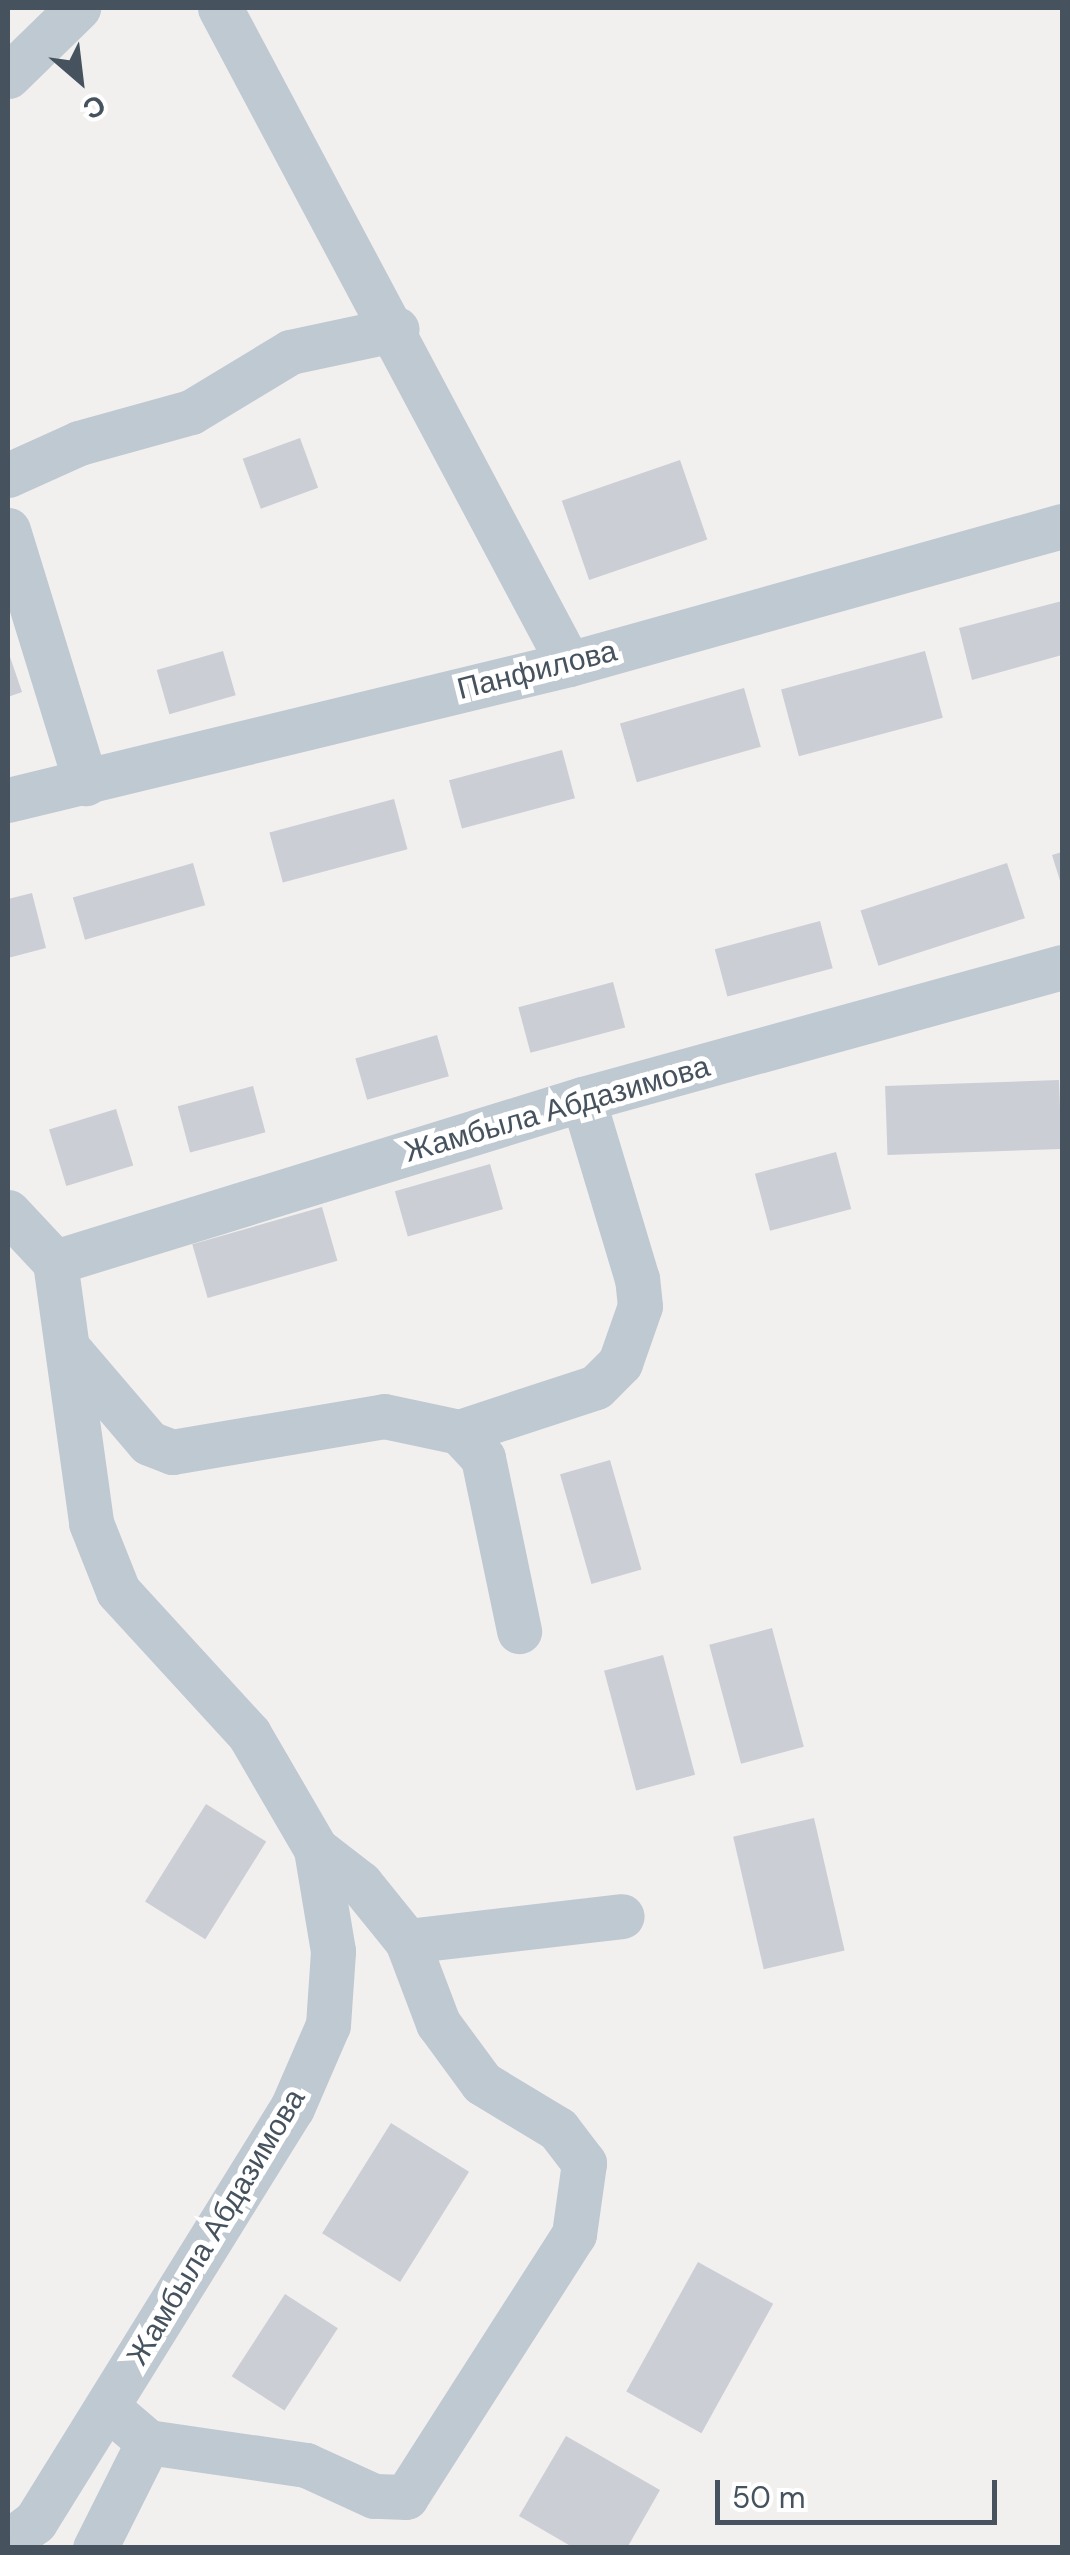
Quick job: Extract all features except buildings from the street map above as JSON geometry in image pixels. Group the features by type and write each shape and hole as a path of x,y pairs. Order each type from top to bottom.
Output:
{"street":[{"path":"8,76 78,8"},
{"path":"220,8 396,328 569,664"},
{"path":"8,475 78,443 191,412 290,352 396,328"},
{"name":"Панфилова","path":"8,800 569,664 1062,526"},
{"path":"8,530 86,783"},
{"name":"Жамбыла Абдазимова","path":"55,1262 583,1099 1062,967"},
{"path":"72,1353 149,1443 172,1452 384,1416 459,1432 596,1387 620,1363 640,1306 638,1279 583,1099"},
{"path":"8,1212 55,1262 72,1353 88,1506 118,1591 249,1734 316,1849 360,1883 407,1942 438,2023 482,2082 558,2128 584,2163 574,2234 406,2497 374,2496 306,2465 148,2442 107,2407"},
{"path":"459,1432 482,1458 520,1631"},
{"name":"Жамбыла Абдазимова","path":"8,2542 36,2522 292,2108 328,2024 332,1951 316,1849"},
{"path":"407,1942 622,1916"},
{"path":"95,2548 148,2442"}]}
